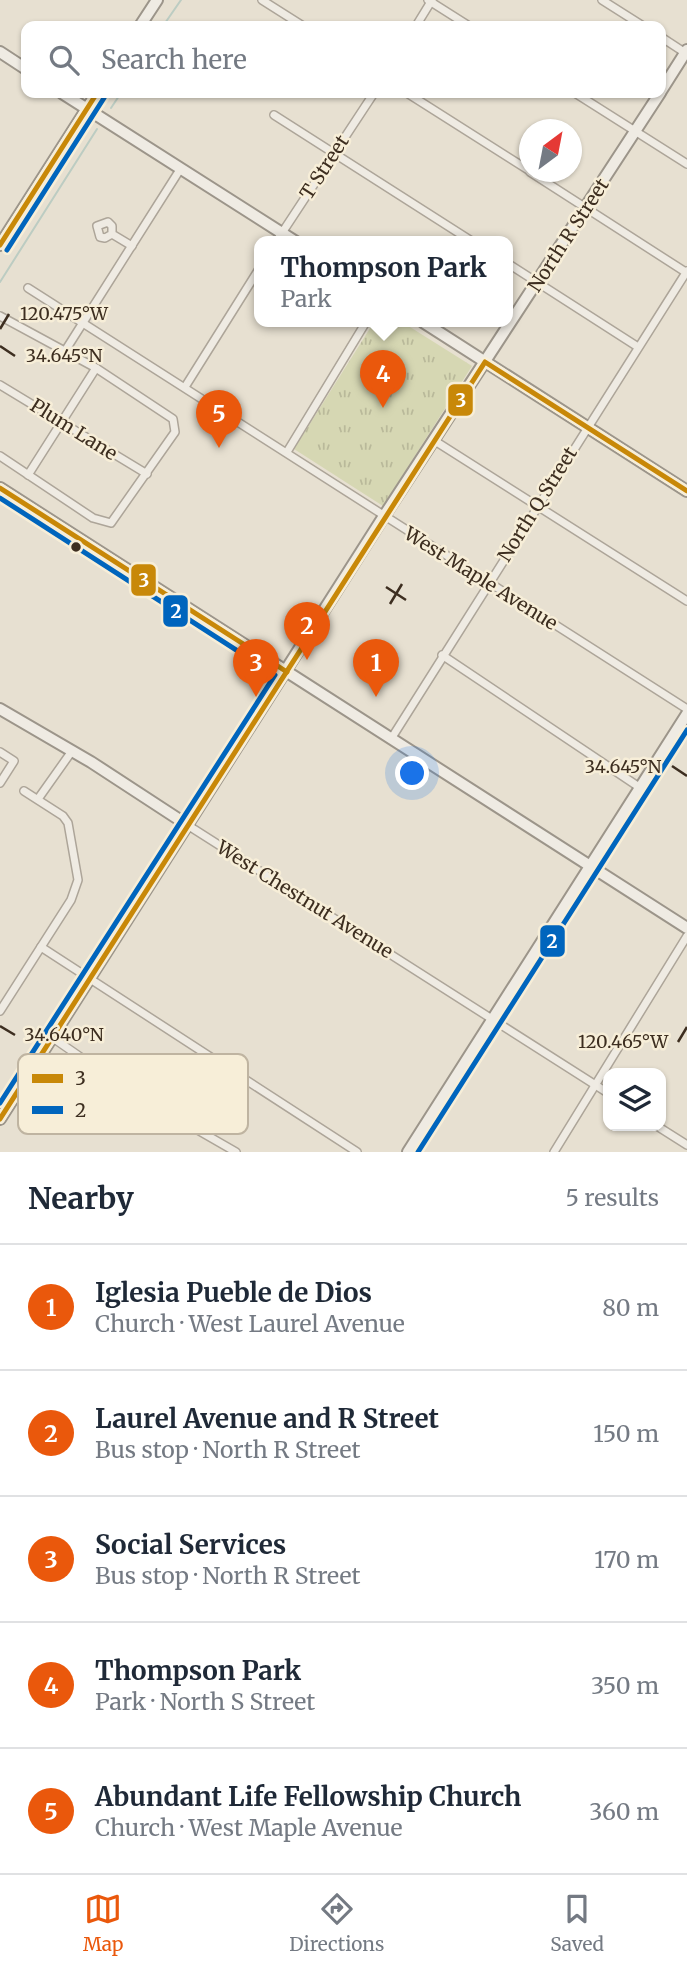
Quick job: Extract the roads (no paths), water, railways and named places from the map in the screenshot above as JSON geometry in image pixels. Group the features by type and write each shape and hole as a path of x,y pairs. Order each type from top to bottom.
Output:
{"street":[{"path":"143,21 157,0"},
{"path":"262,0 295,21"},
{"path":"602,0 635,21"},
{"path":"419,21 431,1 462,21"},
{"path":"666,40 686,52"},
{"name":"North R Street","path":"666,83 686,52"},
{"path":"1,56 21,66"},
{"path":"70,98 181,168 278,236"},
{"path":"0,245 94,98"},
{"name":"T Street","path":"280,236 371,98"},
{"path":"415,98 519,164"},
{"path":"583,98 687,164"},
{"name":"North R Street","path":"513,320 656,98"},
{"path":"274,115 464,236"},
{"path":"65,351 181,168"},
{"path":"547,182 687,272"},
{"path":"112,233 132,246"},
{"path":"513,267 638,347"},
{"name":"North Q Street","path":"391,738 438,668 442,655 586,427 687,272"},
{"path":"185,387 254,277"},
{"name":"West Maple Avenue","path":"28,288 287,452 687,712"},
{"path":"0,316 96,368 173,419 175,432 111,523 93,518 0,456"},
{"path":"287,452 363,327"},
{"path":"432,327 687,491"},
{"name":"North R Street","path":"43,1054 384,516 508,327"},
{"path":"28,475 64,423 96,368"},
{"name":"Plum Lane","path":"0,385 147,474"},
{"path":"435,441 687,601"},
{"path":"0,488 687,928"},
{"path":"442,655 639,787"},
{"name":"West Chestnut Avenue","path":"0,709 72,751 603,1089"},
{"path":"408,1152 687,712"},
{"path":"38,799 72,751"},
{"path":"0,752 13,764 0,783"},
{"path":"0,1011 71,900 78,880 68,823 63,816 24,791"},
{"path":"554,1152 687,936"},
{"path":"41,947 206,1054"},
{"path":"53,1038 76,1054"},
{"path":"248,1081 357,1152"},
{"name":"North R Street","path":"0,1119 18,1091"},
{"path":"665,1131 687,1145"},
{"path":"198,1134 222,1149 236,1152"}],"waterway":[{"path":"166,21 181,0"},
{"path":"111,108 118,98"},
{"path":"0,282 97,129"}],"place":[{"name":"Thompson Park","path":"383,408"},
{"name":"Abundant Life Fellowship Church","path":"219,448"},
{"name":"Laurel Avenue and R Street","path":"307,660"},
{"name":"Social Services","path":"256,697"},
{"name":"Iglesia Pueble de Dios","path":"376,697"}]}
